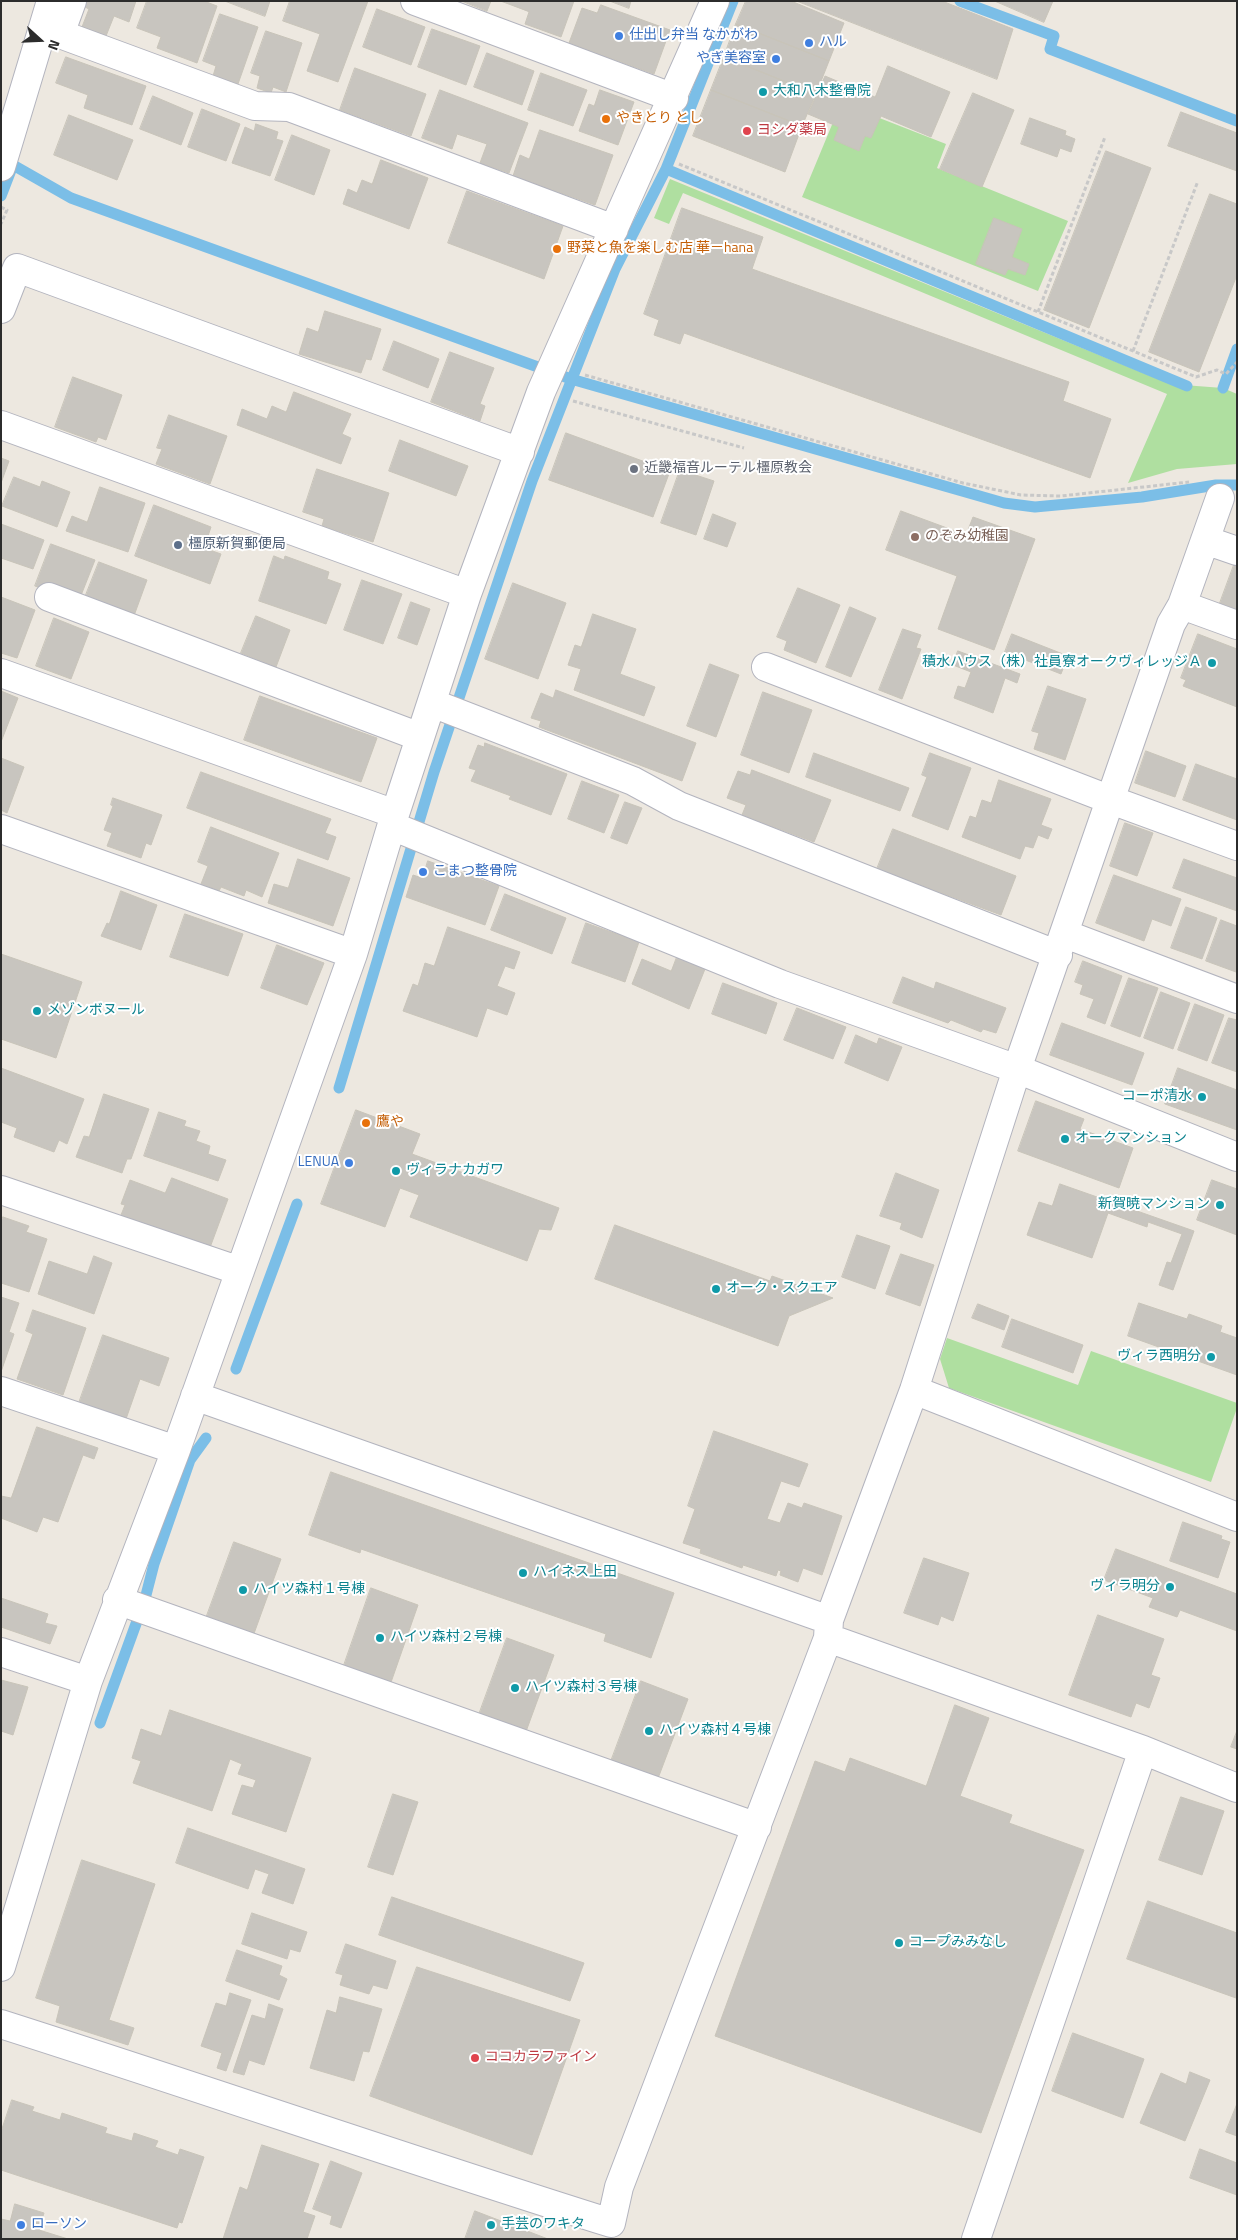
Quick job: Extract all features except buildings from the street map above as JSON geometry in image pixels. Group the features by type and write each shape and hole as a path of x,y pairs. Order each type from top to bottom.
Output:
{"street":[{"path":"1,167 51,1"},
{"path":"72,1 60,34 255,106 289,107 614,229"},
{"path":"415,1 674,98"},
{"path":"1,1967 88,1681 117,1600 176,1450 353,954 393,820 467,594 541,392 674,98 715,1"},
{"path":"1,309 17,268 520,452"},
{"path":"1,425 467,594"},
{"path":"1,2024 166,2077 614,2231 619,2187 757,1827 829,1629 914,1390 1017,1069 1062,944 1171,624 1182,606 1220,498"},
{"path":"1205,540 1237,551"},
{"path":"49,597 420,737"},
{"path":"1182,606 1237,625"},
{"path":"766,667 1111,800 1237,846"},
{"path":"1,673 393,820 780,984 1017,1069 1237,1157"},
{"path":"432,703 634,781 679,806 1062,944 1237,999"},
{"path":"1,829 353,954"},
{"path":"1,1190 240,1271"},
{"path":"914,1390 1237,1517"},
{"path":"1,1391 176,1450"},
{"path":"195,1396 829,1629 1237,1788"},
{"path":"117,1600 757,1827"},
{"path":"1,1652 88,1681"},
{"path":"976,2239 1143,1750"}],"path":[{"path":"1038,312 1105,137"},
{"path":"649,152 1196,377 1217,370 1226,374 1237,362"},
{"path":"1133,351 1198,181"},
{"path":"1,207 7,210 1,224"},
{"path":"553,365 963,483 1021,495 1077,494 1195,482"},
{"path":"541,392 744,448"}],"green space":[{"path":"841,103 946,144 937,168 1068,221 1038,291 802,197"},
{"path":"670,179 1170,384 1223,388 1237,394 1237,464 1177,469 1128,483 1167,394 683,193 669,224 654,218"},
{"path":"947,1338 1078,1385 1091,1351 1237,1403 1237,1408 1211,1482 949,1388 940,1359"}],"waterway":[{"path":"339,1088 434,772 532,481 615,269 666,169 733,1"},
{"path":"960,1 1054,36 1050,49 1237,121"},
{"path":"1,196 13,165 71,198 571,379 1004,503 1035,507 1142,497 1216,485 1237,485"},
{"path":"666,169 1187,386"},
{"path":"1223,388 1237,349"},
{"path":"236,1369 297,1204"},
{"path":"100,1723 145,1599 154,1564 190,1460 206,1438"}],"place":[{"name":"仕出し弁当 なかがわ","path":"619,36"},
{"name":"ハル","path":"809,43"},
{"name":"やぎ美容室","path":"776,59"},
{"name":"大和八木整骨院","path":"763,92"},
{"name":"やきとり とし","path":"606,119"},
{"name":"ヨシダ薬局","path":"747,131"},
{"name":"野菜と魚を楽しむ店 華－hana","path":"557,249"},
{"name":"近畿福音ルーテル橿原教会","path":"634,469"},
{"name":"のぞみ幼稚園","path":"915,537"},
{"name":"橿原新賀郵便局","path":"178,545"},
{"name":"積水ハウス（株）社員寮オークヴィレッジＡ","path":"1212,663"},
{"name":"こまつ整骨院","path":"423,872"},
{"name":"メゾンボヌール","path":"37,1011"},
{"name":"コーポ清水","path":"1202,1097"},
{"name":"鷹や","path":"366,1123"},
{"name":"オークマンション","path":"1065,1139"},
{"name":"LENUA","path":"349,1163"},
{"name":"ヴィラナカガワ","path":"396,1171"},
{"name":"新賀暁マンション","path":"1220,1205"},
{"name":"オーク・スクエア","path":"716,1289"},
{"name":"ヴィラ西明分","path":"1211,1357"},
{"name":"ハイネス上田","path":"523,1573"},
{"name":"ヴィラ明分","path":"1170,1587"},
{"name":"ハイツ森村１号棟","path":"243,1590"},
{"name":"ハイツ森村２号棟","path":"380,1638"},
{"name":"ハイツ森村３号棟","path":"515,1688"},
{"name":"ハイツ森村４号棟","path":"649,1731"},
{"name":"コープみみなし","path":"899,1943"},
{"name":"ココカラファイン","path":"475,2058"},
{"name":"ローソン","path":"21,2225"},
{"name":"手芸のワキタ","path":"491,2225"}]}
